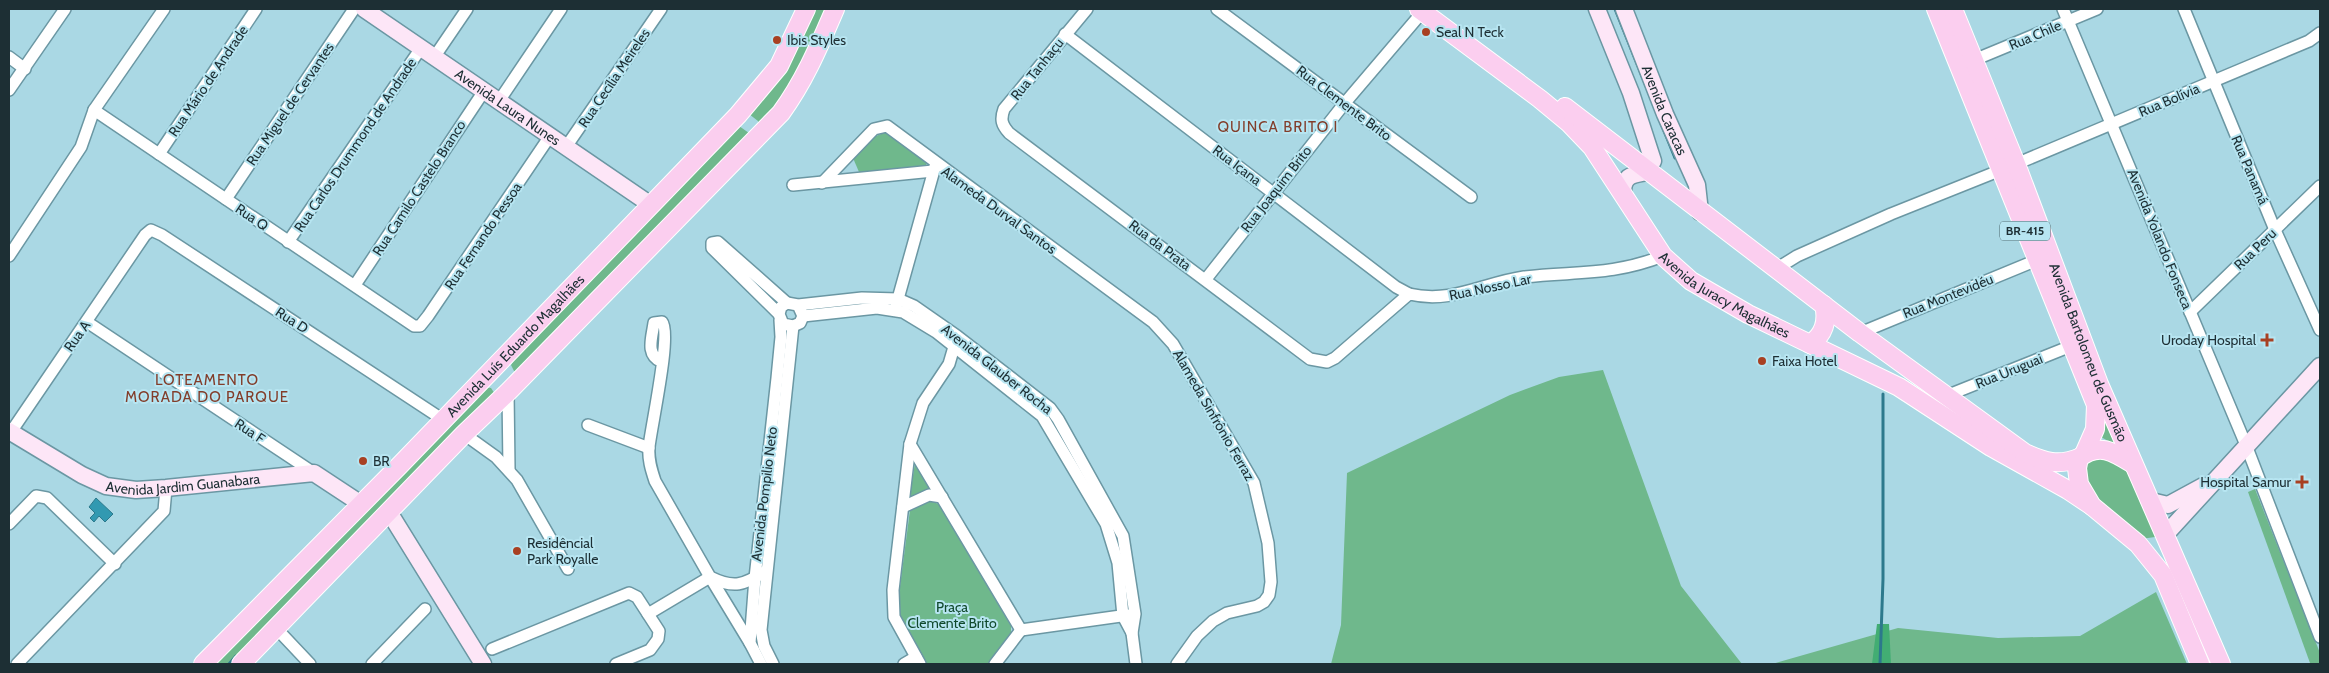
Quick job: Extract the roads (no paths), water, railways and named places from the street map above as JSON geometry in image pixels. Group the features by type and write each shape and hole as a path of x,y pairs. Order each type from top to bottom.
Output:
{"main road":[{"name":"Avenida Luís Eduardo Magalhães","path":"203,664 362,504 442,419 738,115 779,66 806,9"},
{"name":"Avenida Luís Eduardo Magalhães","path":"241,664 781,112 797,91 813,63 835,9"},
{"path":"1424,9 1583,120 1647,172 1824,306 2025,453 2051,463 2068,462 2095,449 2111,450 2132,464"},
{"name":"Avenida Juracy Magalhães","path":"1424,9 1569,123 1592,147 1662,256 1706,291 1899,387 1991,447 2068,490 2092,506"},
{"name":"Avenida Bartolomeu de Gusmão","path":"1936,9 2009,167 2132,464 2166,534 2221,664"},
{"name":"Avenida Bartolomeu de Gusmão","path":"1952,9 1974,60 2037,260 2096,405 2095,429 2082,456"},
{"path":"738,115 750,122 757,138"},
{"path":"1810,344 1818,337 1825,325 1824,306"},
{"path":"502,359 500,370 514,386"},
{"path":"469,392 478,393 486,399 485,413"},
{"path":"2082,456 2077,468 2079,484 2092,506 2138,544 2163,575 2200,664"}],"street":[{"path":"9,90 65,9"},
{"path":"81,147 94,110 164,9"},
{"name":"Rua Mário de Andrade","path":"159,154 256,9"},
{"name":"Rua Miguel de Cervantes","path":"226,199 354,9"},
{"name":"Rua Carlos Drummond de Andrade","path":"288,242 428,52 467,9"},
{"path":"499,101 561,9"},
{"name":"Rua Cecília Meireles","path":"566,147 661,9"},
{"name":"Rua Tanhaçu","path":"1009,133 1002,125 1001,117 1004,109 1087,9"},
{"name":"Rua Clemente Brito","path":"1217,9 1471,197"},
{"name":"Rua Joaquim Brito","path":"1206,279 1344,104 1424,9"},
{"name":"Avenida Caracas","path":"1597,9 1631,93 1651,152 1653,161 1647,172"},
{"name":"Avenida Caracas","path":"1624,9 1665,114 1697,185 1700,212"},
{"name":"Avenida Yolando Fonseca","path":"2063,9 2113,124 2246,445 2320,637"},
{"name":"Rua Chile","path":"1974,60 2097,9"},
{"name":"Rua Panamá","path":"2184,9 2275,230 2320,330"},
{"name":"Avenida Laura Nunes","path":"370,10 651,205"},
{"name":"Rua Bolívia","path":"1776,269 1797,256 1891,214 2213,82 2309,41 2320,33"},
{"name":"Rua Içana","path":"1065,34 1396,287 1409,294"},
{"path":"9,57 25,69"},
{"name":"Rua Camilo Castelo Branco","path":"355,286 484,90"},
{"name":"Rua Q","path":"94,110 410,324"},
{"path":"9,256 81,147 104,117"},
{"path":"822,182 874,129 880,126 893,129 934,167"},
{"name":"Rua da Prata","path":"1009,133 1206,279 1310,359 1319,362 1335,358 1409,294"},
{"name":"Rua Fernando Pessoa","path":"410,324 420,326 428,316 550,136"},
{"path":"793,185 934,167"},
{"name":"Alameda Durval Santos","path":"897,305 934,167 1137,310"},
{"path":"1623,193 1624,181 1628,176 1632,173 1647,172"},
{"name":"Rua Peru","path":"2190,312 2320,186"},
{"name":"Rua D","path":"142,239 147,233 156,231 442,419"},
{"name":"Rua A","path":"10,432 142,239"},
{"path":"718,242 796,308 800,323 793,326 783,324 779,317 712,248 712,243 718,242"},
{"name":"Rua Nosso Lar","path":"1409,294 1426,298 1448,297 1525,277 1609,272 1642,264 1662,256"},
{"name":"Rua Montevidéu","path":"1860,333 2037,260"},
{"name":"Avenida Glauber Rocha","path":"796,308 862,298 897,305 955,341 1050,408 1123,536 1135,614 1132,633 1136,664"},
{"path":"779,317 781,307 796,308"},
{"name":"Alameda Sinfrônio Ferraz","path":"1137,310 1153,322 1173,344 1240,455 1254,483 1268,543 1271,589 1269,596 1257,606 1227,613 1213,621 1197,636 1174,664"},
{"name":"Avenida Pompilio Neto","path":"750,643 755,578 778,378 781,336 779,317"},
{"name":"Rua F","path":"87,322 314,473"},
{"name":"Avenida Pompilio Neto","path":"773,664 764,646 761,630 793,326"},
{"path":"904,664 918,661 894,617 892,601 910,444 923,403 949,364 955,341"},
{"name":"Avenida Glauber Rocha","path":"955,341 1032,406 1049,426 1106,524 1118,562 1123,616 1132,633"},
{"name":"Rua Uruguai","path":"1946,396 2072,346"},
{"path":"662,362 649,448 649,465 655,481 761,664"},
{"path":"2166,534 2320,366"},
{"path":"509,469 514,386"},
{"path":"588,425 649,448"},
{"name":"Avenida Jardim Guanabara","path":"10,432 82,475 106,486 136,490 314,473"},
{"path":"464,434 509,469 568,569"},
{"path":"910,444 1021,630"},
{"path":"314,473 362,504"},
{"path":"2151,501 2168,505 2217,477"},
{"path":"17,664 164,511 166,488"},
{"path":"902,507 929,495 942,497"},
{"path":"9,524 36,496 47,498 115,564"},
{"path":"389,512 483,664"},
{"path":"710,577 726,586 755,578 766,570"},
{"path":"648,614 710,577"},
{"path":"492,649 630,593 638,597 658,631 655,644 650,650 616,664"},
{"path":"372,664 425,609"},
{"path":"995,664 1021,630 1135,614"},
{"path":"276,628 310,664"}],"water":[{"path":"96,498 113,514 105,522 99,516 94,522 90,518 95,513 89,507"}],"waterway":[{"path":"1615,9 1675,158"},
{"path":"1880,664 1883,579 1883,394"},
{"path":"229,664 236,656"}],"place":[{"name":"Seal N Teck","path":"1426,32"},
{"name":"Ibis Styles","path":"777,40"},
{"name":"Uroday Hospital","path":"2267,340"},
{"name":"Faixa Hotel","path":"1762,361"},
{"name":"BR","path":"363,461"},
{"name":"Hospital Samur","path":"2302,482"},
{"name":"Residêncial Park Royalle","path":"517,551"}],"district":[{"name":"QUINCA BRITO I","path":"1278,127"},
{"name":"LOTEAMENTO MORADA DO PARQUE","path":"207,388"}],"park label":[{"name":"Praça Clemente Brito","path":"952,616"}]}
